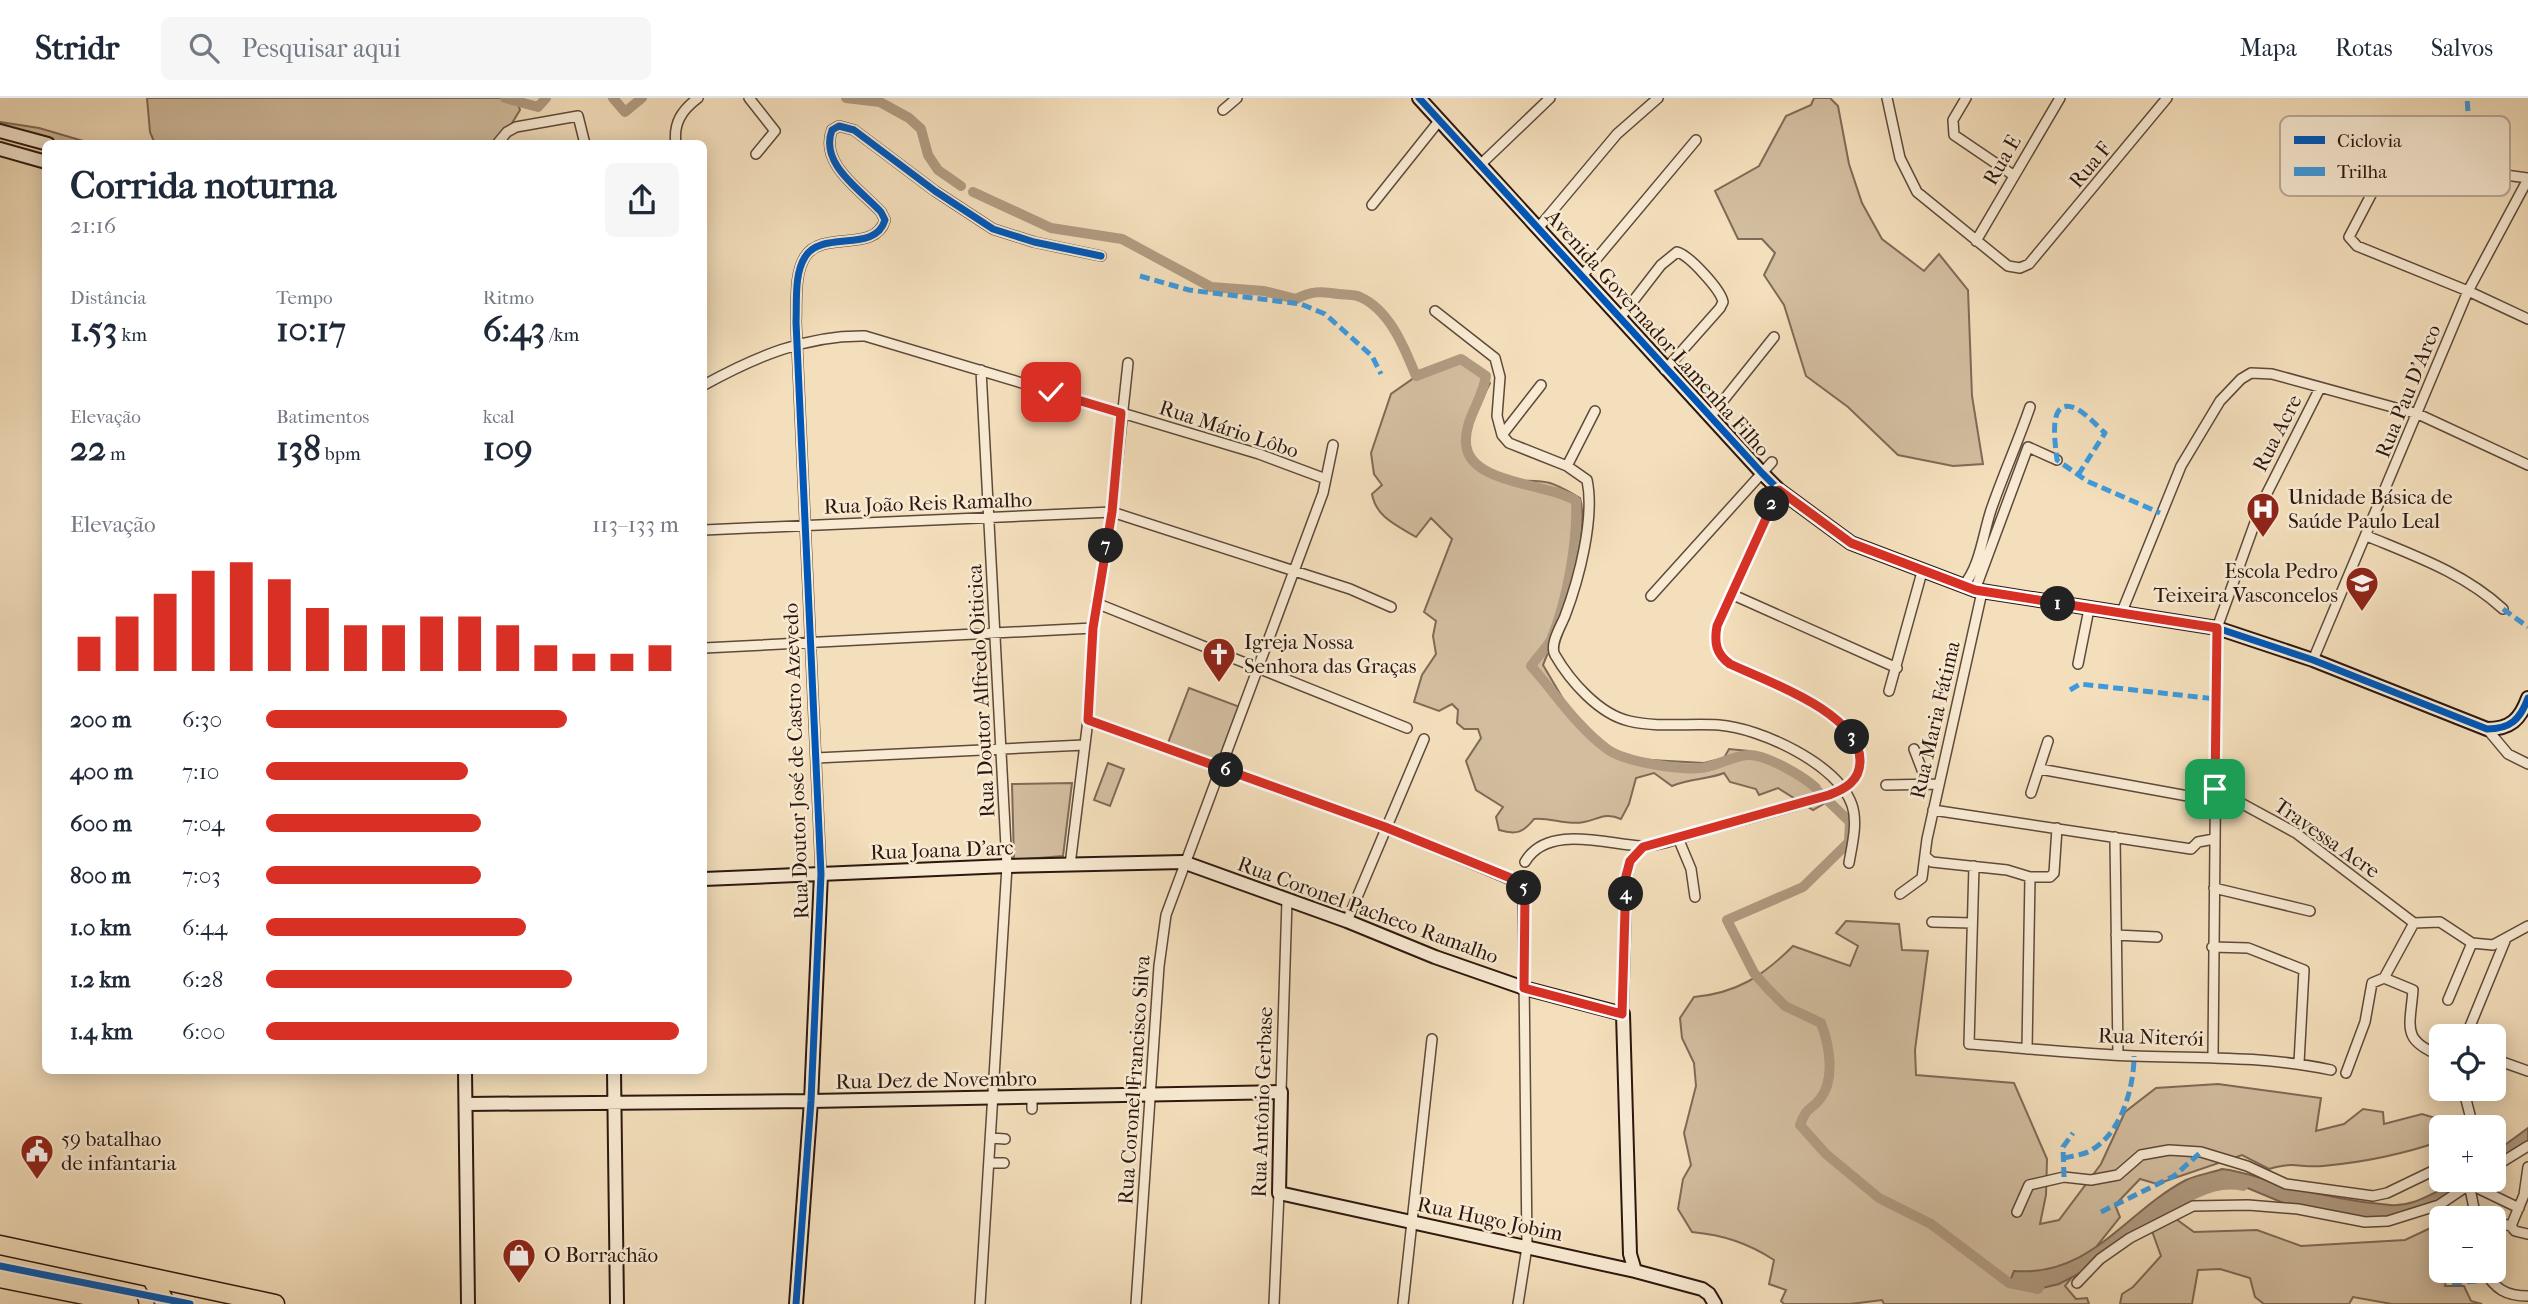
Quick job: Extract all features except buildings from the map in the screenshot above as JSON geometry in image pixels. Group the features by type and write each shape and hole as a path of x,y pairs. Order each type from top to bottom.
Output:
{"highway":[{"path":"0,1245 275,1304"},
{"path":"0,1278 121,1302 148,1278"},
{"path":"148,1278 166,1304"}],"street":[{"path":"677,140 676,126 680,116 698,98"},
{"path":"749,98 775,131 756,154"},
{"path":"1223,110 1237,98"},
{"name":"Avenida Governador Lamenha Filho","path":"1419,98 1762,473 1779,490 1851,543 1973,590 2217,628 2313,660 2493,729"},
{"path":"1479,166 1550,98"},
{"path":"1539,227 1617,134 1658,98"},
{"path":"1887,98 1900,158 1917,192 1976,241"},
{"path":"1966,98 1952,128 1961,142 2013,175"},
{"name":"Rua E","path":"1976,241 2060,98"},
{"name":"Rua F","path":"1976,241 2014,267 2029,264 2166,98"},
{"path":"500,140 516,127 578,116 584,140"},
{"path":"1372,205 1439,121"},
{"name":"Rua Doutor José de Castro Azevedo","path":"796,1304 811,1101 821,874 797,343 797,282 805,256 820,244 871,237 881,230 885,220 881,212 835,163 829,141 835,127 845,126 854,130 935,191 993,229 1034,242 1101,256"},
{"path":"0,131 42,142"},
{"path":"1582,276 1696,140"},
{"path":"0,149 42,161"},
{"path":"2510,176 2528,178"},
{"name":"Rua Pau D'Arco","path":"2313,660 2468,291 2528,178"},
{"path":"2370,196 2349,237 2357,246 2468,291 2528,319"},
{"path":"1620,318 1661,265 1677,252 1687,256 1721,293 1723,302 1720,308 1665,370"},
{"path":"1435,311 1495,358 1500,377 1497,416 1502,435 1508,443 1567,466 1587,480 1590,509 1570,602 1553,643 1552,652 1564,670 1595,703 1618,717 1654,725 1719,725 1754,732 1797,752 1816,765 1842,790 1854,813 1850,863"},
{"name":"Rua Mário Lôbo","path":"707,383 738,366 797,343 826,337 866,336 1259,454 1326,479"},
{"path":"1710,417 1773,337"},
{"path":"1070,865 1088,720 1093,628 1112,512 1128,363"},
{"name":"Rua Doutor Alfredo Oiticica","path":"981,370 1007,866 981,1304"},
{"path":"2121,614 2182,466 2220,401 2241,379 2251,373 2265,373 2418,414 2528,465"},
{"path":"1502,435 1541,385"},
{"name":"Rua Acre","path":"2213,1057 2217,628 2262,503 2320,388"},
{"path":"1973,590 1974,567 1992,508 2030,407"},
{"path":"1567,466 1595,411"},
{"name":"Rua Coronel Francisco Silva","path":"1136,1304 1150,1095 1166,915 1183,862 1293,572 1326,479 1333,445"},
{"path":"1973,590 2028,447 2057,460"},
{"path":"1650,596 1772,462"},
{"path":"1525,862 1537,847 1548,842 1589,840 1643,847 1829,795 1842,790 1856,777 1860,755 1845,726 1814,704 1730,664 1719,654 1715,644 1717,626 1779,490"},
{"path":"1112,512 1350,589 1391,607"},
{"name":"Rua João Reis Ramalho","path":"707,530 1112,512"},
{"path":"2367,536 2451,572 2486,593 2503,608"},
{"path":"1889,691 1922,572"},
{"name":"Rua Maria Fátima","path":"1900,894 1922,878 1973,590"},
{"path":"1731,594 1897,668"},
{"path":"1096,603 1407,728"},
{"path":"2078,664 2089,610"},
{"path":"707,648 1093,628"},
{"path":"2528,698 2515,721 2493,729 2508,754 2528,764"},
{"path":"1088,720 1385,827 1518,881 1525,893 1527,1247 1518,1304"},
{"path":"1347,921 1424,739"},
{"path":"2031,793 2048,741"},
{"path":"816,758 1084,745"},
{"path":"1914,749 1927,783"},
{"path":"2039,768 2214,801"},
{"path":"1886,785 1939,784"},
{"name":"Travessa Acre","path":"2215,789 2296,833 2414,923"},
{"path":"1933,810 2191,849 2198,842 2214,839"},
{"path":"1925,856 1932,862 2007,870 2030,877 2053,876 2057,828"},
{"path":"2115,837 2118,1055"},
{"path":"1678,838 1691,869 1695,897"},
{"path":"1634,1270 1630,1254 1622,1014 1626,876 1630,861 1643,847"},
{"name":"Rua Joana D'arc","path":"707,879 1007,866 1183,862"},
{"name":"Rua Coronel Pacheco Ramalho","path":"1183,862 1524,988 1622,1014"},
{"path":"1932,922 1972,923 1974,866"},
{"path":"2027,1049 2030,877"},
{"path":"2214,888 2310,911"},
{"name":"Rua Antônio Gerbase","path":"1274,1304 1287,901"},
{"path":"2346,1073 2365,1022 2372,983 2384,978 2414,923 2440,922 2472,943 2493,945 2505,941 2528,926"},
{"name":"Rua Niterói","path":"1972,923 1969,1044 2118,1055 2213,1057 2298,1063 2331,1070"},
{"path":"2116,935 2157,937"},
{"path":"2471,1024 2505,941"},
{"path":"2448,1000 2472,943"},
{"path":"2212,947 2248,948 2305,971 2300,1006 2298,1063"},
{"path":"2384,978 2413,990 2410,1031 2419,1047 2429,1051"},
{"path":"1403,1304 1432,1039"},
{"path":"2506,1063 2528,1071"},
{"path":"466,1074 468,1304"},
{"path":"614,1074 617,1304"},
{"name":"Rua Dez de Novembro","path":"466,1104 994,1098 1032,1103 1150,1095 1281,1093"},
{"path":"991,1138 1005,1139"},
{"path":"2506,1160 2528,1146"},
{"path":"2017,1212 2029,1185 2064,1177 2091,1180 2118,1175 2141,1155 2169,1150 2201,1152 2247,1166 2286,1184 2373,1196 2387,1193 2429,1173"},
{"path":"990,1163 1004,1163"},
{"path":"2511,1226 2524,1195 2528,1167"},
{"path":"2077,1283 2086,1270 2130,1238 2193,1206 2248,1205 2298,1209 2365,1222 2388,1221 2439,1205 2458,1192"},
{"path":"2491,1192 2519,1208"},
{"name":"Rua Hugo Jobim","path":"1279,1193 1693,1285 1709,1294 1715,1304"},
{"path":"2506,1225 2527,1234"},
{"path":"1620,1267 1630,1254"},
{"path":"2493,1283 2498,1290 2509,1296 2528,1296"}],"shaded area":[{"path":"147,98 516,98 520,110 502,140 153,140 150,132"},
{"path":"1814,98 1830,98 1838,106 1849,164 1862,203 1882,239 1924,271 1939,254 1968,290 1972,396 1983,464 1953,466 1898,455 1848,407 1806,376 1784,305 1764,275 1775,253 1762,239 1738,239 1715,191 1759,166 1786,116 1811,105"},
{"path":"0,122 39,128 80,140 47,140 0,129"},
{"path":"1461,359 1480,368 1490,383 1472,424 1470,448 1475,459 1485,469 1501,477 1550,483 1580,498 1581,535 1572,582 1543,665 1569,709 1609,747 1633,759 1704,763 1724,758 1729,749 1749,751 1816,784 1827,802 1813,810 1778,788 1759,795 1756,789 1730,782 1724,773 1672,786 1654,773 1636,778 1629,804 1621,819 1606,816 1571,823 1534,819 1519,832 1499,830 1496,817 1503,807 1476,790 1466,761 1481,738 1478,729 1464,729 1457,723 1458,710 1452,704 1439,711 1414,702 1422,675 1436,654 1433,636 1436,621 1424,612 1452,539 1431,518 1416,537 1382,515 1372,494 1382,485 1374,474 1371,453 1391,394 1421,373"},
{"path":"1189,688 1240,707 1219,762 1168,743"},
{"path":"1108,763 1124,769 1110,806 1094,800"},
{"path":"1072,783 1063,856 1014,860 1012,784"},
{"path":"1846,921 1899,924 1902,950 1928,951 1915,1050 1916,1075 2014,1083 2047,1159 2046,1195 2040,1224 2059,1220 2101,1164 2125,1112 2156,1088 2218,1084 2321,1098 2316,1131 2344,1124 2363,1109 2383,1112 2384,1124 2422,1114 2429,1116 2429,1145 2369,1160 2323,1166 2285,1165 2269,1169 2242,1155 2157,1184 2140,1179 2115,1205 2120,1217 2065,1286 2076,1299 2087,1298 2089,1304 1884,1304 1882,1300 1850,1304 1784,1304 1781,1301 1786,1290 1769,1284 1774,1260 1735,1241 1692,1232 1678,1209 1683,1179 1691,1165 1684,1133 1696,1086 1694,1063 1682,1038 1680,1018 1694,997 1723,992 1748,981 1771,966 1793,946 1850,966 1858,946 1836,933"},
{"path":"2528,1128 2528,1142 2506,1158 2506,1144"},
{"path":"2222,1169 2331,1196 2390,1205 2402,1205 2436,1192 2457,1192 2438,1205 2385,1220 2298,1209 2238,1184 2211,1187 2178,1204 2086,1270 2059,1284 2038,1289 2009,1283 2014,1271 2041,1270 2065,1264 2086,1253 2164,1193 2195,1177"},
{"path":"2176,1219 2194,1232 2257,1230 2301,1246 2405,1240 2429,1229 2429,1283 2464,1286 2471,1301 2482,1304 2392,1304 2353,1297 2349,1304 2264,1304 2255,1297 2250,1278 2220,1269 2198,1270 2192,1304 2120,1304 2122,1294 2133,1287 2161,1256 2152,1231"}],"waterway":[{"path":"505,98 538,107 546,98"},
{"path":"613,98 625,112 642,98"},
{"path":"846,98 880,102 909,118 921,129 928,155 938,170 961,186"},
{"path":"973,192 1051,228 1122,239 1211,287 1264,291 1296,299 1316,292 1358,296 1371,303 1388,321 1416,376 1461,359 1486,376 1466,435 1471,457 1481,468 1495,475 1576,501 1573,553 1562,608 1551,640 1531,666 1586,731 1615,754 1641,762 1685,768 1707,767 1744,755 1757,756 1784,767 1816,788"},
{"path":"1819,792 1850,822 1849,842 1803,887 1727,920 1754,973 1768,989 1785,1006 1821,1023 1830,1061 1828,1082 1820,1099 1807,1111 1800,1125 1826,1154 1879,1198 1931,1224 2009,1283 2038,1289 2040,1285"},
{"path":"2145,1228 2203,1190 2230,1184 2243,1186"}],"marked path":[{"path":"2467,98 2468,116"},
{"path":"1140,276 1189,290 1301,304 1325,314 1372,356 1381,374"},
{"path":"2078,475 2105,433 2079,410 2066,406 2060,409 2056,416 2057,460 2087,481 2160,513"},
{"path":"2503,609 2528,627"},
{"path":"2070,690 2080,684 2216,699"},
{"path":"2064,1158 2090,1151 2101,1143 2118,1122 2128,1096 2134,1056"},
{"path":"2064,1177 2063,1147 2073,1133"},
{"path":"2101,1212 2174,1176 2201,1152"}],"cycle path":[{"path":"1419,98 1762,473 1779,490 1851,543 1975,590 2217,628 2313,660 2487,729 2513,722 2528,698"},
{"path":"796,1304 811,1101 821,874 796,322 797,288 801,264 813,249 823,244 871,236 885,220 881,212 844,176 837,165 831,154 832,130 839,126 854,130 935,191 993,229 1034,242 1101,256"},
{"path":"0,1266 190,1304"}],"place":[{"name":"Unidade Básica de Saúde Paulo Leal","path":"2263,539"},
{"name":"Escola Pedro Teixeira Vasconcelos","path":"2362,613"},
{"name":"Igreja Nossa Senhora das Graças","path":"1219,684"},
{"name":"59 batalhao de infantaria","path":"37,1181"},
{"name":"O Borrachão","path":"519,1285"}],"route":[{"path":"1051,392 1121,413 1112,512 1093,628 1088,720 1385,827 1518,881 1523,885 1525,893 1524,988 1622,1014 1626,876 1635,854 1643,847 1829,795 1850,785 1856,777 1860,755 1855,740 1845,726 1814,704 1730,664 1719,654 1715,644 1717,626 1779,490 1851,543 1975,590 2217,628 2215,789"}]}
